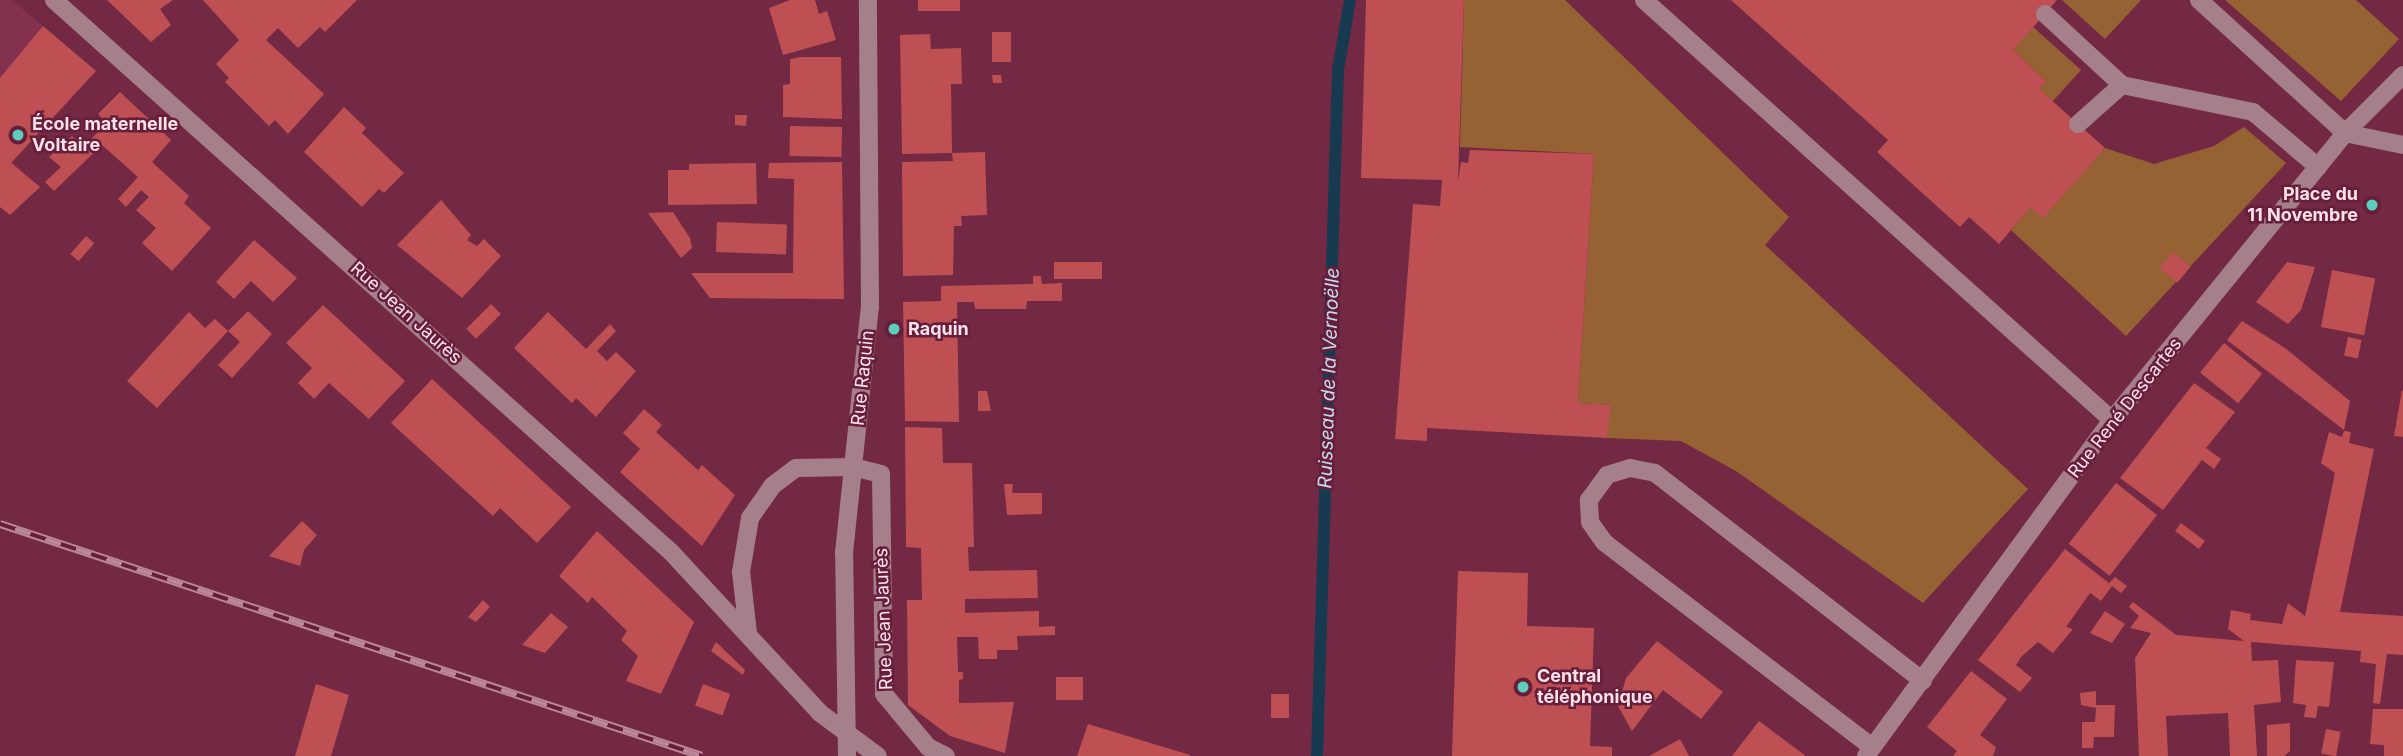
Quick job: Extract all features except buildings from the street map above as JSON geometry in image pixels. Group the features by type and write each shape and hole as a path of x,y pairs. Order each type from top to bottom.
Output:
{"street":[{"name":"Rue Jean Jaurès","path":"55,0 671,551 820,713 878,756"},
{"name":"Rue Raquin","path":"847,756 844,553 870,307 868,0"},
{"path":"1644,0 2112,420"},
{"path":"2199,0 2345,133 2403,145"},
{"path":"2045,14 2122,85 2253,112 2318,167"},
{"name":"Rue René Descartes","path":"1869,752 2112,420 2345,133 2403,75"},
{"path":"2078,124 2122,85"},
{"name":"Rue Jean Jaurès","path":"748,633 741,572 750,518 772,485 796,468 853,467 881,474 884,694 928,747 946,756"},
{"path":"1869,752 1604,542 1590,522 1589,500 1607,475 1630,468 1655,473 1923,681"}],"shaded area":[{"name":"École maternelle Voltaire","path":"0,0 12,0 96,71 12,162 40,187 10,215 0,207"},
{"path":"1464,0 1565,0 1789,217 1765,245 2028,489 1923,603 1736,471 1681,441 1607,438 1610,405 1578,403 1594,154 1460,147"},
{"path":"2062,0 2141,0 2105,39"},
{"path":"2225,0 2356,0 2399,39 2341,101"},
{"path":"2033,27 2081,70 2052,102 2039,89 2046,81 2013,50"},
{"path":"2244,127 2286,163 2126,336 2011,230 2031,207 2043,217 2105,148 2154,164 2214,146"}],"waterway":[{"name":"Ruisseau de la Vernoëlle","path":"1317,756 1338,70 1350,0"}],"railway":[{"path":"0,524 702,756"}],"place":[{"name":"École maternelle Voltaire","path":"18,135"},
{"name":"Place du 11 Novembre","path":"2372,205"},
{"name":"Raquin","path":"894,329"},
{"name":"Central téléphonique","path":"1523,687"}]}
